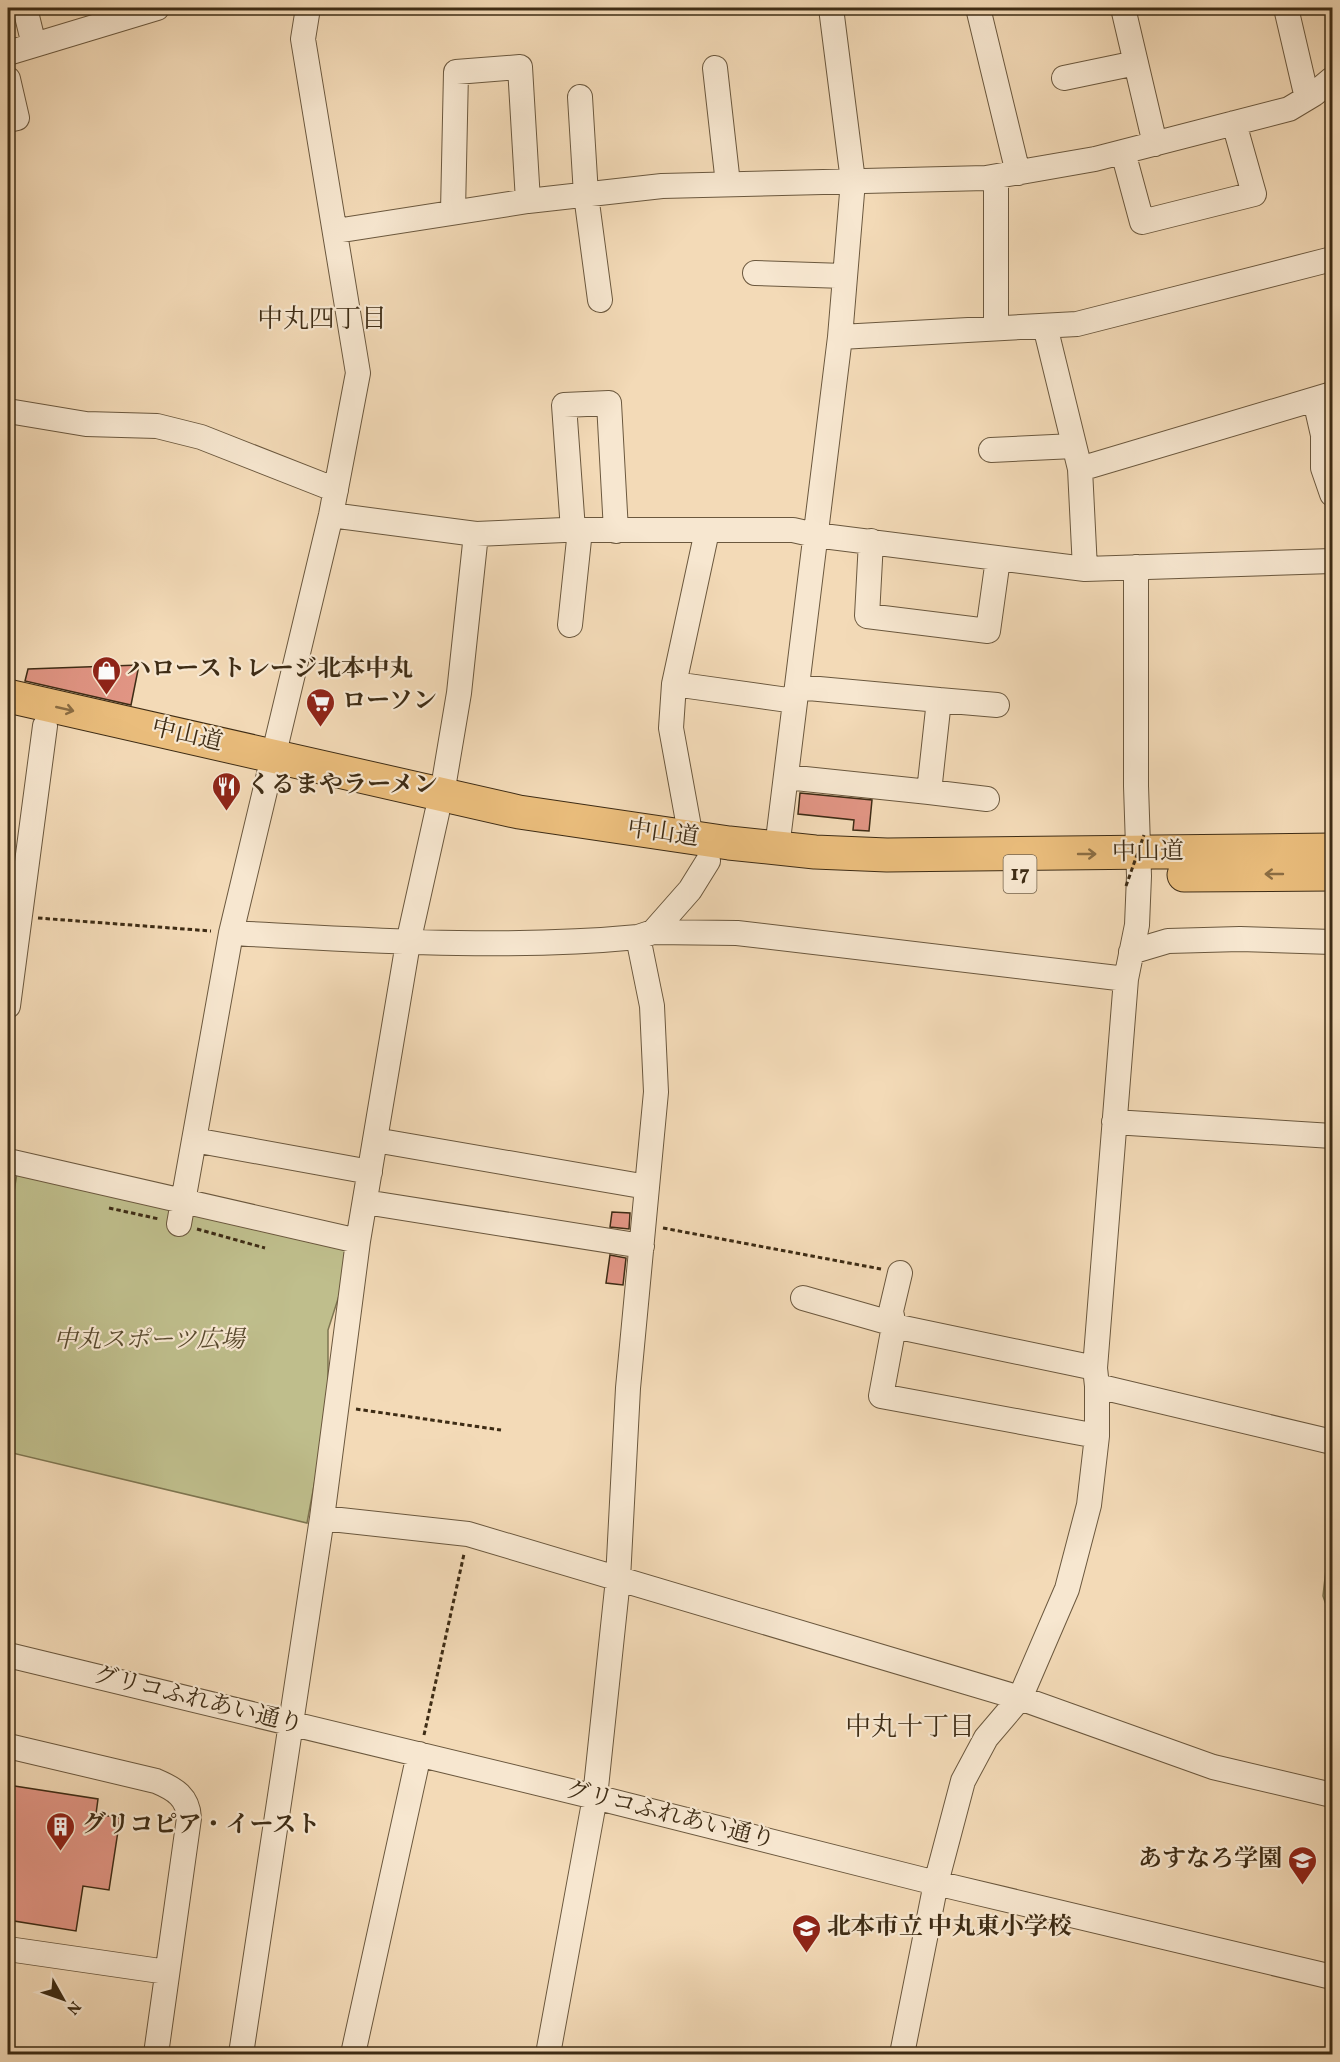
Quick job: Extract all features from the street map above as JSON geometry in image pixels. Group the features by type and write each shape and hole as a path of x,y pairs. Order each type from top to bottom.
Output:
{"highway":[{"name":"中山道","path":"8,696 271,767"},
{"name":"中山道","path":"8,718 271,767 439,804 566,841 700,849 777,848 887,855 1137,862 1332,874"},
{"name":"中山道","path":"700,849 817,873 1137,862 1332,850"}],"street":[{"path":"25,8 34,45"},
{"path":"8,53 158,8"},
{"path":"178,1218 231,933 331,515 358,373 303,39 308,8"},
{"path":"777,848 840,337 853,181 831,8"},
{"path":"978,8 1007,175 996,328"},
{"path":"1123,8 1155,144"},
{"path":"1286,8 1307,98"},
{"path":"1064,78 1136,63"},
{"path":"453,211 456,72 520,67 528,201"},
{"path":"715,68 728,184"},
{"path":"8,79 17,118 8,120"},
{"path":"336,231 453,211 662,186 853,181 904,182 1007,175 1123,152 1289,109 1332,79"},
{"path":"580,97 586,195 600,300"},
{"path":"1123,152 1142,222 1254,194 1234,123"},
{"path":"840,337 1077,324 1332,260"},
{"path":"755,273 844,276"},
{"path":"1045,326 1080,470 1085,569"},
{"path":"1080,470 1323,397 1323,468 1332,494"},
{"path":"570,625 576,530 564,405 609,403 616,531"},
{"path":"8,411 86,424 157,426 201,437 336,490"},
{"path":"992,450 1074,446"},
{"path":"331,515 476,534 576,530 793,530 815,535 1085,569 1332,561"},
{"path":"548,2055 595,1797 618,1579 628,1388 656,1092 646,935 690,890 700,849 671,728 674,684 707,531"},
{"path":"241,2055 322,1518 358,1241 408,943 439,804 459,693 476,534"},
{"path":"871,541 867,616 988,631 998,559"},
{"path":"902,2055 936,1883 963,1781 986,1738 1020,1698 1066,1589 1089,1505 1096,1436 1096,1377 1114,1122 1126,979 1137,925 1136,567"},
{"path":"674,684 796,694 939,700 997,705"},
{"path":"929,792 939,700"},
{"path":"8,1006 45,726"},
{"path":"786,777 987,799"},
{"path":"231,933 408,943 582,943 646,935 737,933 1126,979"},
{"path":"1131,952 1168,940 1240,939 1332,942"},
{"path":"1114,1122 1332,1136"},
{"path":"194,1140 370,1172"},
{"path":"375,1140 646,1187"},
{"path":"8,1161 178,1218 358,1241"},
{"path":"365,1202 643,1235"},
{"path":"900,1273 891,1311 894,1326 881,1396 1096,1436"},
{"path":"803,1298 894,1326 1096,1377 1332,1442"},
{"path":"322,1518 468,1534 1020,1698 1213,1767 1332,1795"},
{"name":"グリコふれあい通り","path":"8,1655 595,1797 936,1883 1332,1977"},
{"path":"8,1746 156,1781 174,1789 189,1808 156,2055"},
{"path":"353,2055 419,1754"},
{"path":"8,1949 167,1972"}],"path":[{"path":"20,916 231,933"},
{"path":"109,1208 178,1218 265,1248"},
{"path":"643,1235 900,1273"},
{"path":"337,1406 501,1430"},
{"path":"419,1754 468,1534"}],"green space":[{"name":"中丸スポーツ広場","path":"17,1173 353,1252 328,1330 328,1411 307,1523 8,1452 8,1228"},
{"path":"1332,1517 1332,1622 1323,1596"}],"building":[{"name":"ハローストレージ北本中丸","path":"139,665 131,705 25,681 28,669"},
{"path":"800,793 872,800 869,831 853,830 854,820 798,814"},
{"path":"612,1212 630,1213 629,1229 610,1227"},
{"path":"610,1255 626,1258 623,1285 606,1283"},
{"name":"グリコピア・イースト","path":"8,1785 98,1799 96,1814 120,1818 109,1890 83,1886 76,1931 8,1920"}],"place":[{"name":"ハローストレージ北本中丸","path":"106,696"},
{"name":"ローソン","path":"321,728"},
{"name":"くるまやラーメン","path":"226,812"},
{"name":"グリコピア・イースト","path":"61,1852"},
{"name":"あすなろ学園","path":"1303,1886"},
{"name":"北本市立 中丸東小学校","path":"806,1954"}],"district":[{"name":"中丸四丁目","path":"322,320"},
{"name":"中丸十丁目","path":"910,1728"}]}
